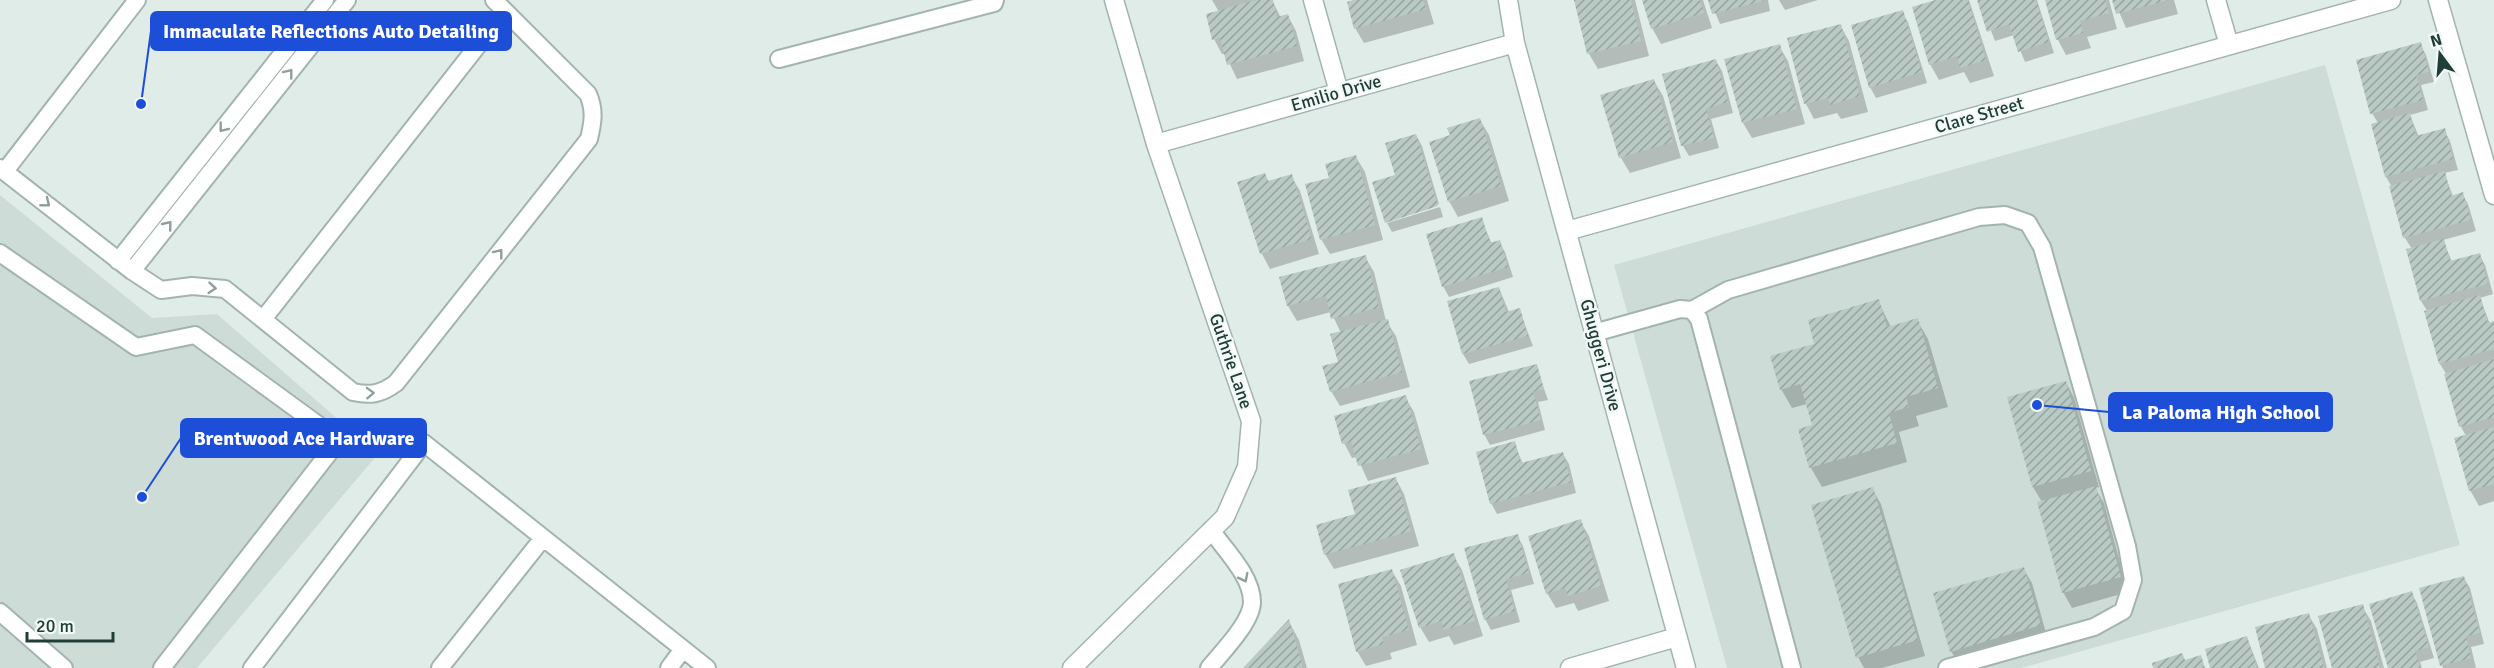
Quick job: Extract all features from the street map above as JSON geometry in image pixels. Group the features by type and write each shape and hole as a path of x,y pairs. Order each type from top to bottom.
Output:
{"street":[{"name":"Guthrie Lane","path":"1072,668 1224,517 1247,468 1251,421 1156,144 1114,0"},
{"path":"1313,0 1339,92"},
{"name":"Ghuggeri Drive","path":"1508,0 1515,43 1686,668"},
{"path":"2216,0 2229,45"},
{"name":"Clare Street","path":"1567,231 2391,0"},
{"path":"2438,0 2494,195"},
{"name":"Emilio Drive","path":"1156,144 1515,43"},
{"path":"1570,668 1677,637"}],"lane":[{"path":"136,0 2,169 132,272 161,290 192,286 225,289 264,318 353,392 367,395 383,393 396,383 589,139 593,122 593,106 588,94 499,6 264,318"},
{"path":"118,261 325,0"},
{"path":"132,272 347,0"},
{"path":"779,59 994,3 995,0"},
{"path":"1594,333 1680,309 1692,310 1728,290 1979,217 2005,215 2028,223 2042,248 2127,546 2133,580 2123,611 2094,627 1947,668"},
{"path":"0,253 136,347 195,334 339,440 169,665"},
{"path":"1692,310 1699,319 1792,668"},
{"path":"252,668 424,443 707,668"},
{"path":"1209,668 1241,629 1252,603 1246,580 1211,530"},
{"path":"440,668 543,538"},
{"path":"0,612 64,668"},
{"path":"669,668 683,649"}],"shaded area":[{"path":"2325,65 2460,545 2021,668 1727,668 1614,265"},
{"path":"0,195 152,318 217,314 378,454 197,668 0,668"}],"building":[{"path":"1256,0 1273,0 1277,17 1288,14 1297,46 1227,65 1220,38 1212,40 1206,14"},
{"path":"1353,0 1423,0 1426,9 1354,29 1347,2"},
{"path":"1574,0 1631,0 1641,41 1587,54"},
{"path":"1642,0 1700,0 1704,13 1651,29"},
{"path":"1708,0 1763,0 1763,1 1712,14"},
{"path":"1935,0 1968,0 1986,60 1960,68 1957,56 1929,65 1912,7"},
{"path":"1977,0 2036,0 2049,42 2018,52 2009,24 1987,32"},
{"path":"2045,0 2105,0 2109,13 2080,21 2083,33 2056,40"},
{"path":"2112,0 2165,0 2165,1 2116,14"},
{"path":"1903,10 1922,72 1869,88 1851,25"},
{"path":"1841,24 1860,96 1830,105 1828,98 1804,104 1787,38"},
{"path":"2421,42 2429,72 2416,75 2423,100 2370,114 2356,60"},
{"path":"1780,44 1797,109 1742,123 1724,59"},
{"path":"1716,59 1728,102 1706,109 1714,138 1681,146 1662,74"},
{"path":"1654,79 1673,142 1619,158 1600,95"},
{"path":"2410,113 2416,136 2445,128 2453,159 2385,177 2371,124"},
{"path":"1480,118 1501,186 1448,202 1429,142 1450,135 1447,128"},
{"path":"1416,134 1438,206 1385,223 1372,182 1395,175 1385,143"},
{"path":"1356,155 1375,225 1320,240 1305,184 1329,178 1325,164"},
{"path":"2445,171 2451,196 2463,192 2471,220 2403,238 2389,186"},
{"path":"1265,173 1268,181 1292,174 1312,239 1260,254 1237,182"},
{"path":"1482,217 1490,243 1500,240 1508,267 1442,287 1426,234"},
{"path":"2444,239 2450,261 2480,253 2488,284 2420,301 2406,249"},
{"path":"1366,255 1379,308 1331,319 1326,296 1287,306 1279,277"},
{"path":"1499,287 1506,312 1520,308 1528,336 1462,354 1447,301"},
{"path":"2480,295 2488,323 2494,321 2494,349 2439,364 2424,311"},
{"path":"1879,299 1887,327 1918,318 1938,388 1906,397 1909,407 1889,413 1897,443 1809,468 1798,429 1812,425 1800,384 1780,390 1770,356 1814,344 1808,320"},
{"path":"1388,319 1402,372 1330,392 1322,366 1338,362 1330,334"},
{"path":"2494,359 2494,417 2459,427 2444,374"},
{"path":"1537,364 1544,389 1533,392 1541,420 1483,435 1469,381"},
{"path":"2066,381 2091,471 2032,487 2007,397"},
{"path":"1406,395 1421,449 1358,466 1351,442 1342,444 1334,416"},
{"path":"2494,427 2494,484 2469,491 2454,438"},
{"path":"1515,441 1521,463 1563,452 1571,482 1490,504 1476,452"},
{"path":"1396,477 1411,531 1324,555 1316,525 1355,514 1348,490"},
{"path":"2096,486 2121,577 2062,593 2037,502"},
{"path":"1873,487 1918,640 1856,658 1811,505"},
{"path":"1581,519 1601,586 1568,596 1565,588 1546,594 1528,536"},
{"path":"1518,534 1529,573 1506,579 1515,611 1484,620 1464,548"},
{"path":"1454,553 1475,621 1444,630 1441,621 1419,628 1400,570"},
{"path":"2024,567 2041,625 1950,652 1933,593"},
{"path":"1392,569 1409,630 1382,637 1384,644 1356,652 1338,584"},
{"path":"2464,576 2480,633 2466,636 2471,658 2440,666 2419,588"},
{"path":"2412,591 2429,647 2415,651 2420,668 2388,668 2369,604"},
{"path":"2363,604 2380,668 2332,668 2318,616"},
{"path":"2309,613 2324,668 2265,668 2255,627"},
{"path":"1289,619 1303,668 1243,668"},
{"path":"2247,636 2257,668 2210,668 2205,649"},
{"path":"2182,653 2185,660 2201,655 2205,668 2153,668 2152,663"}],"place":[{"name":"Immaculate Reflections Auto Detailing","path":"141,104"},
{"name":"La Paloma High School","path":"2037,405"},
{"name":"Brentwood Ace Hardware","path":"142,497"}]}
